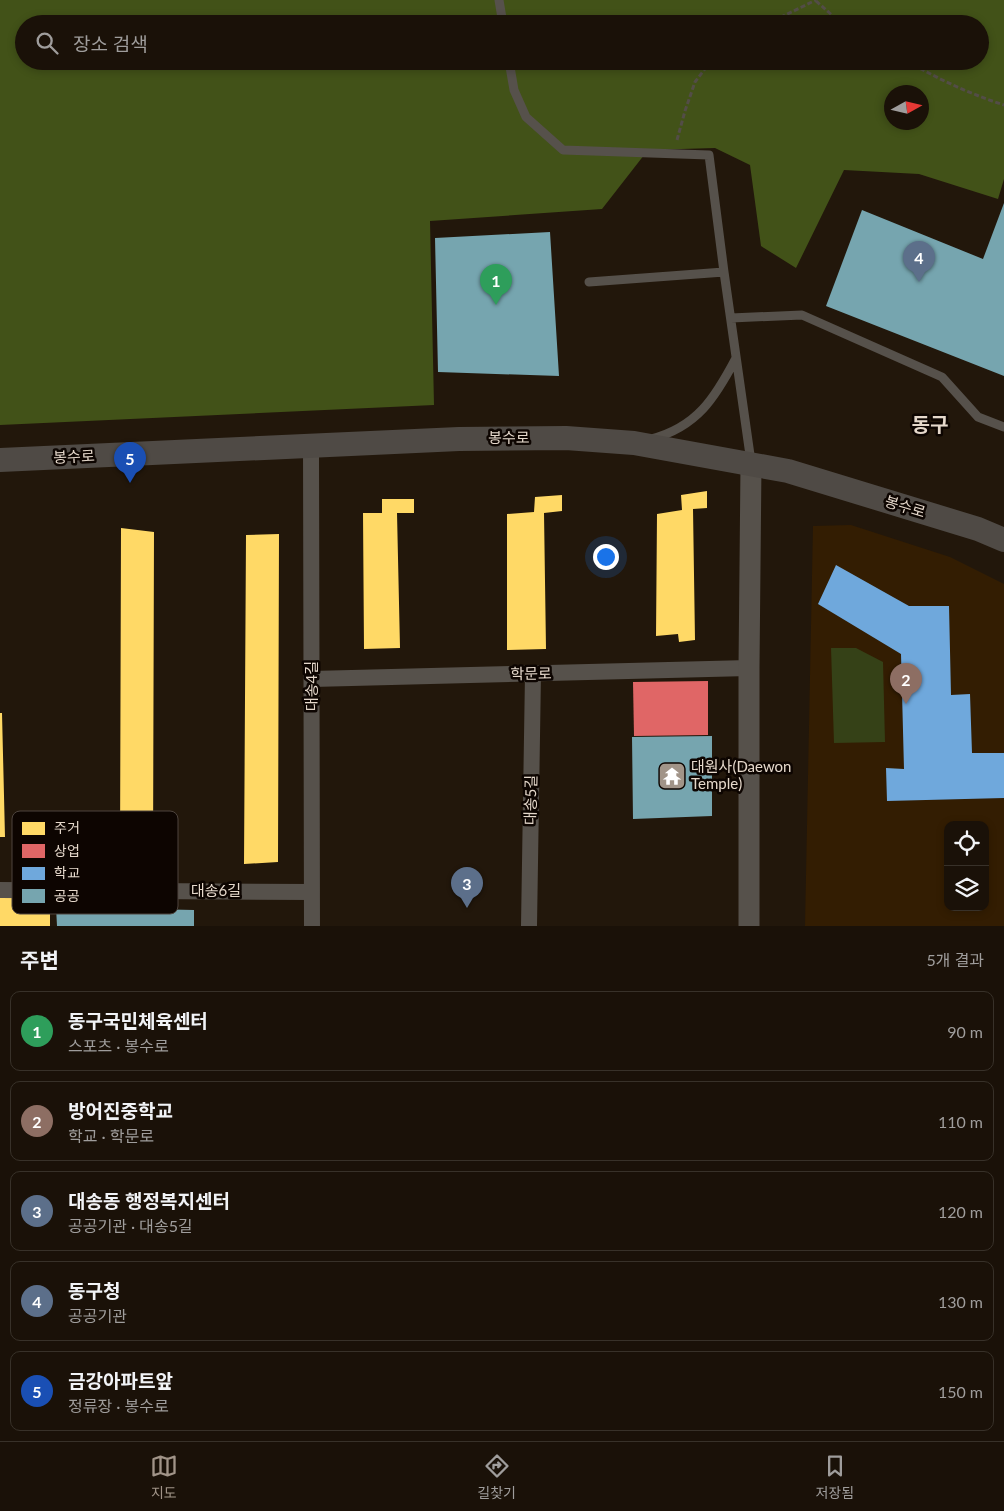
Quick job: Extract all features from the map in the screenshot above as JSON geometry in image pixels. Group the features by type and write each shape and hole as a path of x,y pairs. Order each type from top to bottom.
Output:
{"main road":[{"name":"봉수로","path":"0,460 459,438 566,438 634,443 788,471 978,529 1004,540"}],"street":[{"name":"대송4길","path":"312,446 312,926"},
{"path":"749,926 751,464"},
{"name":"학문로","path":"312,679 749,668"},
{"name":"대송5길","path":"530,926 533,674"},
{"name":"대송6길","path":"178,891 312,892"}],"lane":[{"path":"499,0 502,15"},
{"path":"511,70 514,90 526,117 563,150 709,155 751,464"},
{"path":"590,282 724,272"},
{"path":"731,318 802,315 942,377 978,417 1004,427"},
{"path":"634,443 662,436 681,428 696,416 712,400 736,358"}],"path":[{"path":"785,15 816,0 832,15"},
{"path":"674,154 695,82 704,70"},
{"path":"923,70 981,98 1004,105"}],"shaded area":[{"path":"851,525 950,557 1004,584 1004,926 805,926 813,526"}],"green space":[{"path":"0,0 1004,0 1004,179 998,199 919,174 844,170 796,268 761,246 750,165 715,148 648,150 602,209 430,221 434,405 0,425"},
{"path":"831,648 856,648 883,662 885,742 834,743"}],"building: 주거":[{"path":"707,491 707,508 693,509 695,640 679,642 678,634 656,636 657,514 682,510 681,495"},
{"path":"562,495 562,511 544,513 546,649 507,650 507,514 534,512 535,497"},
{"path":"382,499 414,499 414,513 397,513 400,648 364,649 363,513 382,513"},
{"path":"121,528 154,532 153,811 120,811"},
{"path":"279,534 278,862 244,864 246,535"},
{"path":"0,713 2,713 5,837 0,837"},
{"path":"0,894 12,894 12,914 50,914 50,926 0,926"}],"building: 상업":[{"path":"708,681 708,735 634,736 633,682"}],"building: 학교":[{"path":"836,565 909,606 949,606 951,695 970,694 972,753 1004,753 1004,798 887,801 886,768 904,769 901,654 818,604"}],"building: 공공":[{"path":"1004,203 1004,376 826,306 862,210 983,259"},
{"path":"550,232 559,376 438,372 435,238"},
{"name":"대원사(Daewon Temple)","path":"712,736 712,816 633,819 632,737"},
{"path":"178,910 194,910 194,926 57,926 56,914 178,914"}],"place":[{"name":"동구청","path":"919,282"},
{"name":"동구국민체육센터","path":"496,305"},
{"name":"금강아파트앞","path":"130,483"},
{"name":"방어진중학교","path":"906,704"},
{"name":"대원사(Daewon Temple)","path":"672,776"},
{"name":"대송동 행정복지센터","path":"467,908"}],"district":[{"name":"동구","path":"930,425"}]}
